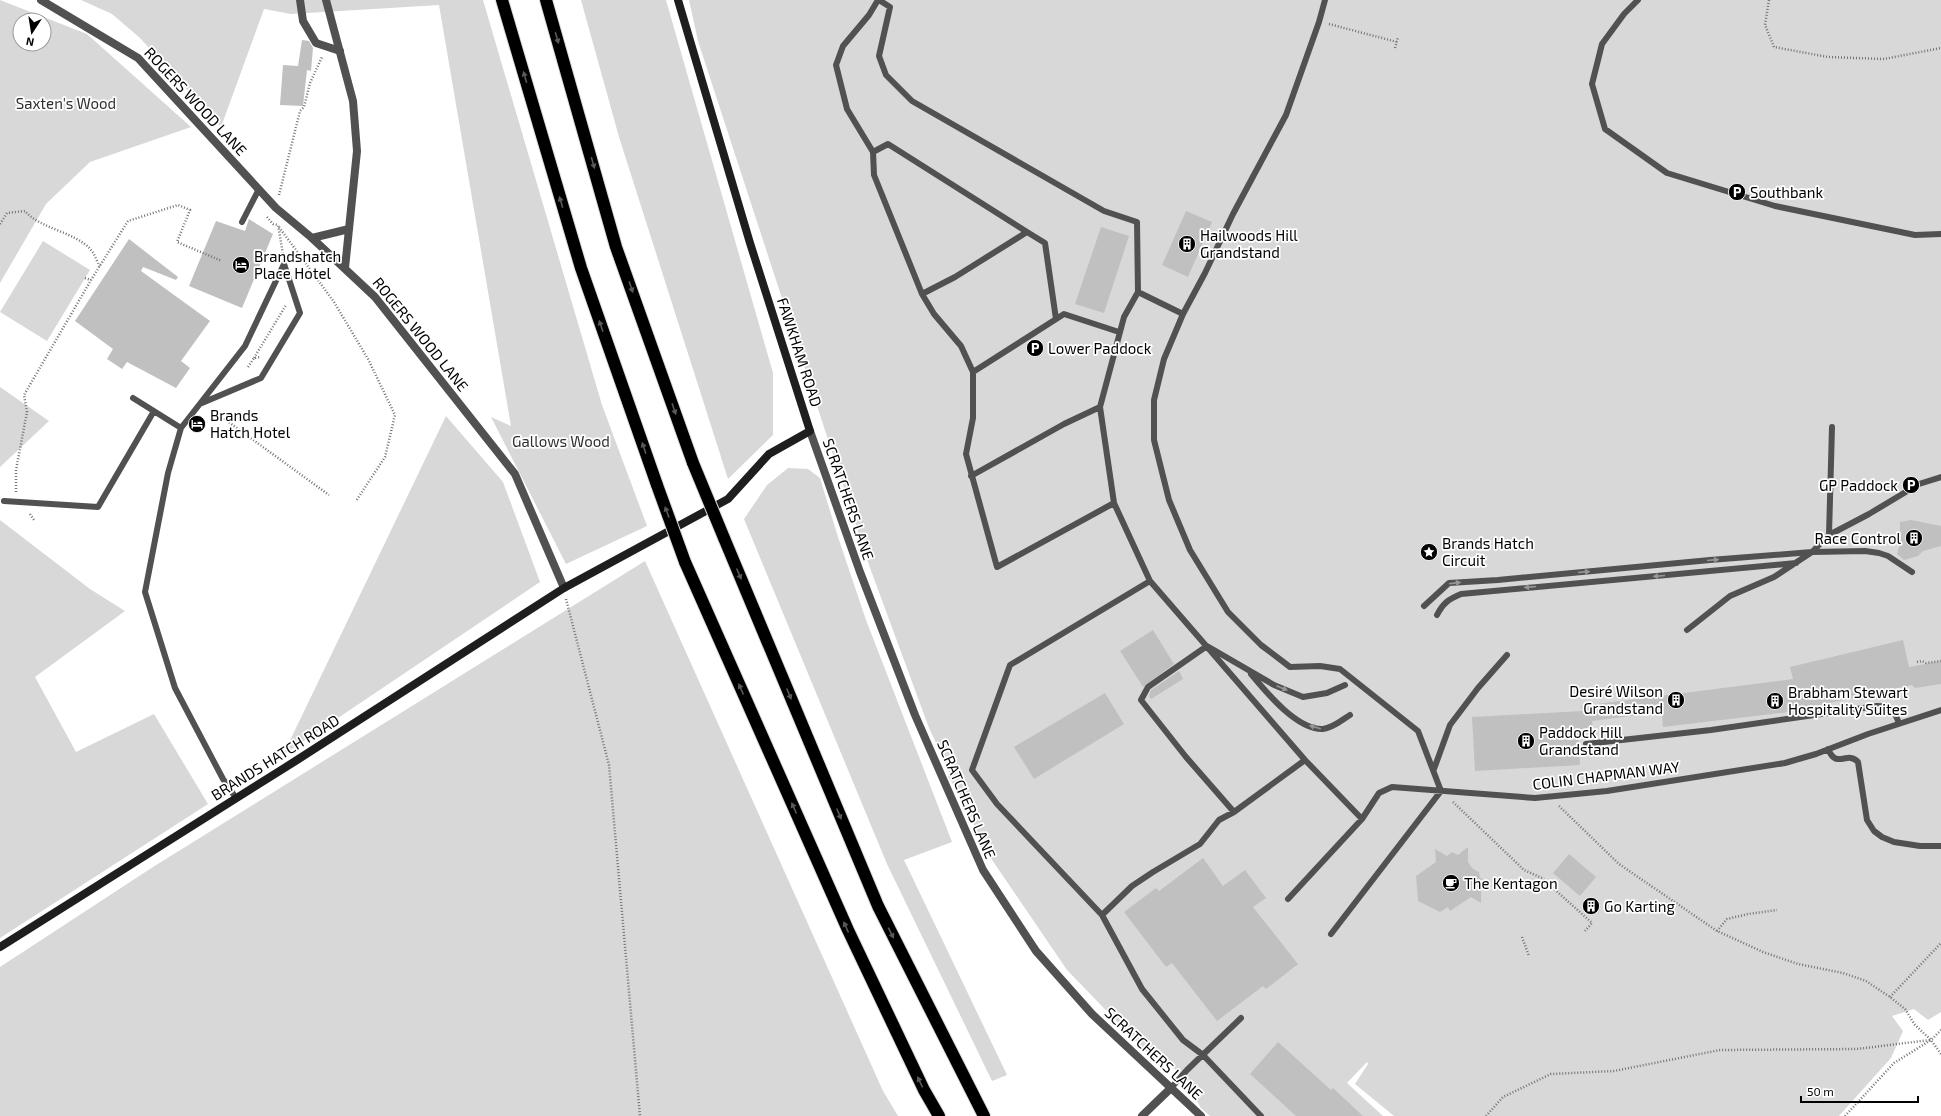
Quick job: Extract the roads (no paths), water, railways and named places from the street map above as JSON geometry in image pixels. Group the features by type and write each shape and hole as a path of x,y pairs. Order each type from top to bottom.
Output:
{"highway":[{"path":"502,0 580,268 685,562 848,930 924,1090 939,1116"},
{"path":"546,0 616,246 693,463 878,906 984,1116"}],"street":[{"name":"ROGERS WOOD LANE","path":"41,0 138,58 276,208 312,238 376,297 515,474 564,588"},
{"path":"300,0 303,21 316,43 340,51"},
{"path":"326,0 353,102 357,151 345,268"},
{"name":"FAWKHAM ROAD","path":"564,588 728,499 769,454 810,430 750,243 678,0"},
{"path":"312,238 349,229"},
{"name":"SCRATCHERS LANE","path":"810,430 860,572 915,715 983,870 1036,951 1092,1014 1201,1116"},
{"name":"BRANDS HATCH ROAD","path":"0,947 564,588"},
{"path":"1142,1116 1171,1088"}],"lane":[{"path":"1114,503 997,567 966,454 973,418 973,372 961,346 934,314 922,294 874,175 873,152 847,109 836,65 843,46 869,15 879,0 890,7 879,56 886,75 912,101 1104,211 1137,222 1138,292 1124,318 1119,332 1100,406 1114,503 1150,581 1304,760 1362,819"},
{"path":"1325,0 1319,22 1286,115 1233,214 1205,273 1183,314 1164,359 1154,400 1154,440 1169,500 1190,550 1228,612 1261,645 1290,666 1320,666 1340,669 1350,676 1418,731 1434,769 1441,791 1331,934"},
{"path":"1638,0 1624,14 1602,44 1592,84 1605,128 1667,173 1775,206 1915,235 1941,234"},
{"path":"873,152 888,144 1046,243 1056,319"},
{"path":"242,222 259,189"},
{"path":"922,294 955,277 1027,232"},
{"path":"202,403 261,378 300,313 284,264 246,346 181,428 168,472 145,592 175,688 223,779 236,798"},
{"path":"1138,292 1183,314"},
{"path":"973,372 1064,314 1119,332"},
{"path":"133,398 181,428"},
{"path":"971,476 1064,424 1100,406"},
{"path":"4,502 98,507 154,411"},
{"path":"1829,535 1832,427"},
{"path":"1687,630 1730,596 1774,577 1796,563 1812,552 1829,535 1869,514 1919,484 1941,477"},
{"path":"1424,606 1449,583 1812,552 1865,551 1880,553 1888,556 1912,572"},
{"path":"1437,615 1442,606 1449,599 1461,594 1796,563"},
{"path":"1150,581 1010,665 972,770 997,804 1102,915 1142,989 1183,1040 1203,1055 1261,1116"},
{"path":"1206,646 1274,685 1303,697 1327,693 1345,685"},
{"path":"1206,646 1148,687 1142,700 1186,757 1234,812"},
{"path":"1434,769 1450,725 1478,688 1507,655"},
{"path":"1247,670 1275,702 1301,723 1322,729 1336,724 1350,715"},
{"path":"1586,744 1719,729 1877,706 1888,706 1892,709 1899,723"},
{"name":"COLIN CHAPMAN WAY","path":"1288,899 1362,819 1379,793 1387,788 1403,787 1515,797 1550,797 1607,791 1785,763 1899,723 1941,710"},
{"path":"1828,749 1831,757 1835,760 1853,758 1858,762 1867,820 1876,833 1888,840 1900,843 1941,846"},
{"path":"1102,915 1132,886 1200,844 1219,820 1234,812 1304,760"},
{"path":"1171,1088 1241,1018"}],"place":[{"name":"Southbank","path":"1737,192"},
{"name":"Hailwoods Hill Grandstand","path":"1187,244"},
{"name":"Brandshatch Place Hotel","path":"241,265"},
{"name":"Lower Paddock","path":"1035,348"},
{"name":"Brands Hatch Hotel","path":"197,424"},
{"name":"GP Paddock","path":"1911,485"},
{"name":"Race Control","path":"1914,538"},
{"name":"Brands Hatch Circuit","path":"1429,552"},
{"name":"Desiré Wilson Grandstand","path":"1676,700"},
{"name":"Brabham Stewart Hospitality Suites","path":"1775,701"},
{"name":"Paddock Hill Grandstand","path":"1526,741"},
{"name":"The Kentagon","path":"1451,883"},
{"name":"Go Karting","path":"1591,906"}],"park label":[{"name":"Saxten's Wood","path":"66,103"},
{"name":"Gallows Wood","path":"561,441"}]}
